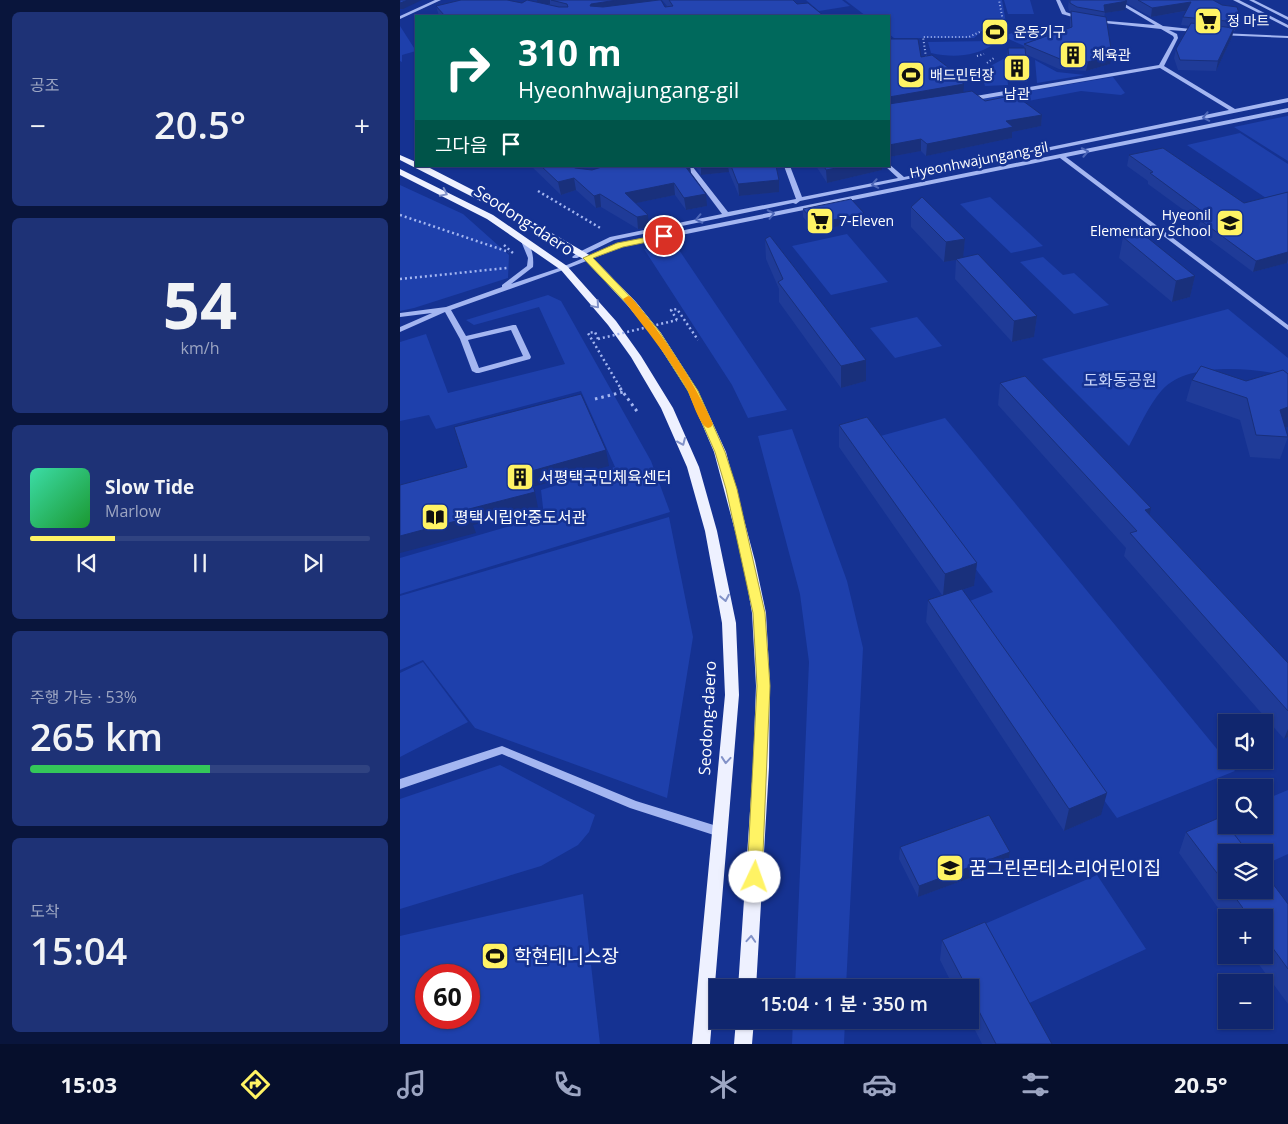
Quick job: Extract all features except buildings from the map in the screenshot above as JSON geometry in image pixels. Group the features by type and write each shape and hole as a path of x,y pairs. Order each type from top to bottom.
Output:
{"main road":[{"name":"Seodong-daero","path":"400,157 415,164"},
{"name":"Seodong-daero","path":"420,167 524,220 583,256 632,304 656,333 693,391 720,452 749,561 759,613 763,686 760,786 749,979"},
{"name":"Seodong-daero","path":"400,172 490,217 564,268 622,336 636,356 667,408 693,468 711,531 730,623 732,695 701,1044"},
{"path":"743,1044 744,1029"}],"street":[{"path":"400,18 439,0"},
{"path":"1058,0 1064,13 1070,17 1084,20"},
{"path":"1115,0 1175,35 1176,38 1161,66"},
{"path":"1236,0 1288,27"},
{"path":"1251,0 1288,19"},
{"path":"1094,20 1161,26 1201,32"},
{"path":"1217,34 1288,37"},
{"path":"962,100 1161,66 1234,111"},
{"path":"400,330 447,309 564,268 612,238 1288,100"},
{"name":"Hyeonhwajungang-gil","path":"583,256 620,245 789,210 1063,157 1288,110"},
{"path":"1051,148 1288,328"},
{"path":"690,167 726,214"},
{"path":"787,167 799,199"},
{"path":"889,167 903,179"},
{"path":"789,210 799,199"},
{"path":"491,295 530,267 531,258 524,241"},
{"path":"400,315 447,309"},
{"path":"447,309 464,339 476,371 527,357 513,327 464,339"},
{"path":"400,784 502,750 634,805 720,832"}],"path":[{"path":"926,57 923,37 969,37 1003,21 999,0"},
{"path":"977,56 984,54"},
{"path":"987,62 994,58"},
{"path":"538,191 598,225 612,238"},
{"path":"400,215 512,253"},
{"path":"400,279 515,267"},
{"path":"639,414 623,392 588,333 595,332 598,339 677,320 671,310 677,309 698,340"},
{"path":"595,400 623,392"}],"green space":[{"path":"806,0 842,0 850,6 819,11"},
{"path":"845,0 1002,0 1006,23 982,31 974,38 894,38 890,35 890,15 865,15"},
{"path":"1004,0 1030,0 1034,14 1008,14"},
{"path":"400,26 415,51 402,55 402,62 400,61"},
{"path":"1052,27 1060,39 1031,49 1002,36 1026,29"},
{"path":"991,41 994,44 979,52 955,56 931,53 928,42"},
{"path":"1005,58 1008,85 985,86 982,75 985,69"},
{"path":"1035,60 1057,72 1085,75 1037,83"},
{"path":"1113,77 1125,93 1121,95 1081,91 943,117 923,109"},
{"path":"1287,116 1288,161 1234,127"},
{"path":"1240,133 1288,164 1288,195 1269,200 1187,145"},
{"path":"400,185 463,214 509,255 508,278 400,311"},
{"path":"990,197 1043,246 1011,253 960,204"},
{"path":"847,234 888,282 831,295 792,246"},
{"path":"675,244 787,410 748,418 732,385 644,249"},
{"path":"1043,257 1063,275 1074,273 1109,305 1074,314 1020,262"},
{"path":"548,295 561,301 651,461 670,512 400,594 400,558 544,516 541,490 615,467 581,391 436,429 429,415 400,421 400,342 426,334 448,393 565,364 539,307 474,325 466,320"},
{"name":"도화동공원","path":"1228,309 1288,358 1288,376 1240,369 1222,369 1188,374 1173,381 1162,390 1152,403 1129,446 1042,359"},
{"path":"917,317 942,346 895,358 870,328"},
{"path":"945,418 1218,750 1218,769 1233,769 1235,771 1117,818 962,604 993,592 877,437"},
{"path":"792,429 847,581 863,648 846,979 795,979 809,662 800,594 758,436"},
{"path":"669,517 693,637 667,798 475,728 423,660 400,670 400,596"},
{"path":"423,662 468,722 400,757 400,673"},
{"path":"500,765 595,815 589,832 578,845 541,866 400,909 400,799"},
{"path":"1288,790 1288,854 1273,861 1273,844 1228,844 1220,834 1273,834 1273,796"},
{"path":"1218,818 1218,832 1210,822"},
{"path":"1097,875 1146,949 1025,1005 980,926"},
{"name":"학현테니스장","path":"583,894 600,1044 400,1044 400,936"},
{"path":"793,1029 845,1029 844,1044 792,1044"}],"slow traffic":[{"path":"628,299 656,333 684,376 708,424"}],"place":[{"name":"정 마트","path":"1208,21"},
{"name":"운동기구","path":"995,32"},
{"name":"체육관","path":"1073,55"},
{"name":"남관","path":"1017,68"},
{"name":"배드민턴장","path":"911,75"},
{"name":"7-Eleven","path":"820,221"},
{"name":"Hyeonil Elementary School","path":"1230,223"},
{"name":"서평택국민체육센터","path":"520,477"},
{"name":"평택시립안중도서관","path":"435,517"},
{"name":"꿈그린몬테소리어린이집","path":"950,868"},
{"name":"학현테니스장","path":"495,956"}],"route":[{"path":"664,236 620,245 588,258 632,304 656,333 693,391 720,452 731,489 749,561 759,613 763,686 755,877"}]}
